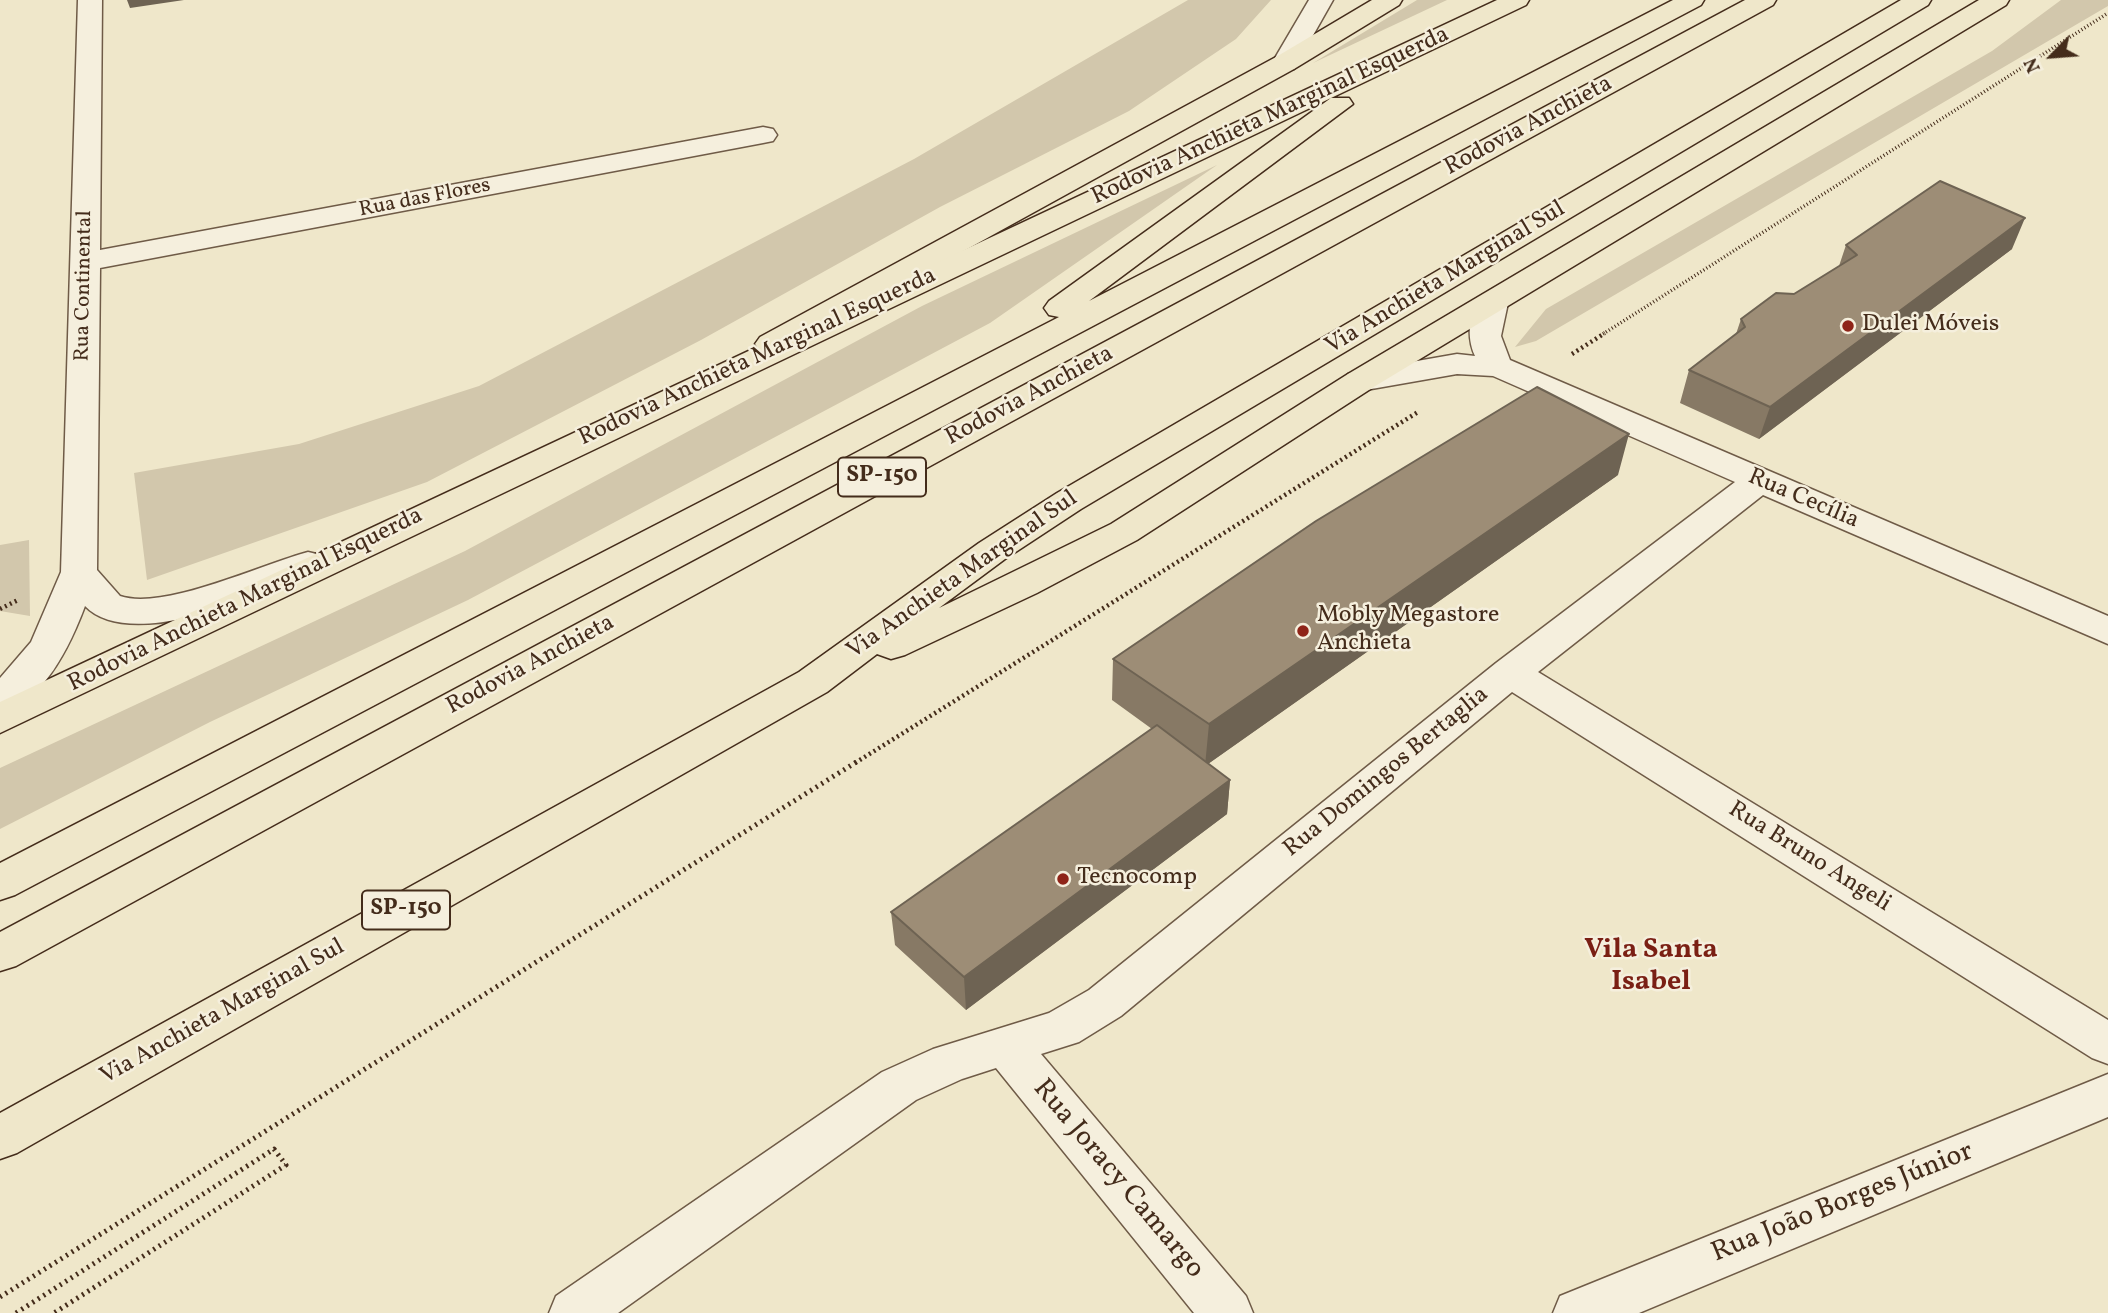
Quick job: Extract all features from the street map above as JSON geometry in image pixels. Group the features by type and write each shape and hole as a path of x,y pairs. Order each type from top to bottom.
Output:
{"main road":[{"path":"682,393 1285,63 1390,0"},
{"name":"Rodovia Anchieta Marginal Esquerda","path":"0,719 682,393 1517,0"},
{"name":"Rodovia Anchieta","path":"0,883 1692,0"},
{"name":"Rodovia Anchieta","path":"0,953 1764,0"},
{"name":"Via Anchieta Marginal Sul","path":"0,1138 813,682 992,551 1069,501 1919,0"},
{"path":"813,682 1024,584 1124,532 1360,381 1997,0"},
{"path":"948,388 1409,53"}],"street":[{"name":"Rua Continental","path":"0,700 26,679 46,655 79,572 90,0"},
{"path":"1285,63 1321,0"},
{"name":"Rua das Flores","path":"86,262 763,135"},
{"path":"1492,303 1485,318 1488,351 1514,374"},
{"name":"Rua Cecília","path":"1360,381 1457,364 1514,374 2108,631"},
{"name":"Rua Domingos Bertaglia","path":"575,1313 899,1086 950,1063 1063,1028 1105,1003 1510,673 1759,481"},
{"path":"79,572 108,606 133,612 174,609 357,548"},
{"name":"Rua Bruno Angeli","path":"1510,673 2108,1044"},
{"name":"Rua Joracy Camargo","path":"1007,1047 1227,1313"},
{"name":"Rua João Borges Júnior","path":"1579,1313 2108,1095"}],"path":[{"path":"1514,374 2108,13"},
{"path":"0,1297 1421,411"},
{"path":"16,1313 274,1149 286,1165 54,1313"}],"shaded area":[{"path":"1188,0 1271,0 1236,39 1129,111 940,207 701,340 427,482 147,580 134,473 299,444 479,386 914,159"},
{"path":"1417,0 1447,0 1313,63"},
{"path":"2061,0 2108,0 2108,6 1536,341 1515,347 1546,309 1992,51"},
{"path":"1217,165 990,323 468,600 210,722 0,829 0,768 465,551 922,306"},
{"path":"29,540 30,616 0,611 0,545"}],"building":[{"name":"Dulei Móveis","path":"1940,181 2025,218 1770,407 1689,370 1745,327 1741,319 1776,293 1794,294 1857,255 1846,245"},
{"name":"Mobly Megastore Anchieta","path":"1537,387 1629,434 1209,724 1113,659 1316,521"},
{"name":"Tecnocomp","path":"1157,725 1230,780 964,977 891,912"}],"place":[{"name":"Dulei Móveis","path":"1848,326"},
{"name":"Mobly Megastore Anchieta","path":"1303,631"},
{"name":"Tecnocomp","path":"1063,879"}],"district":[{"name":"Vila Santa Isabel","path":"1651,968"}]}
